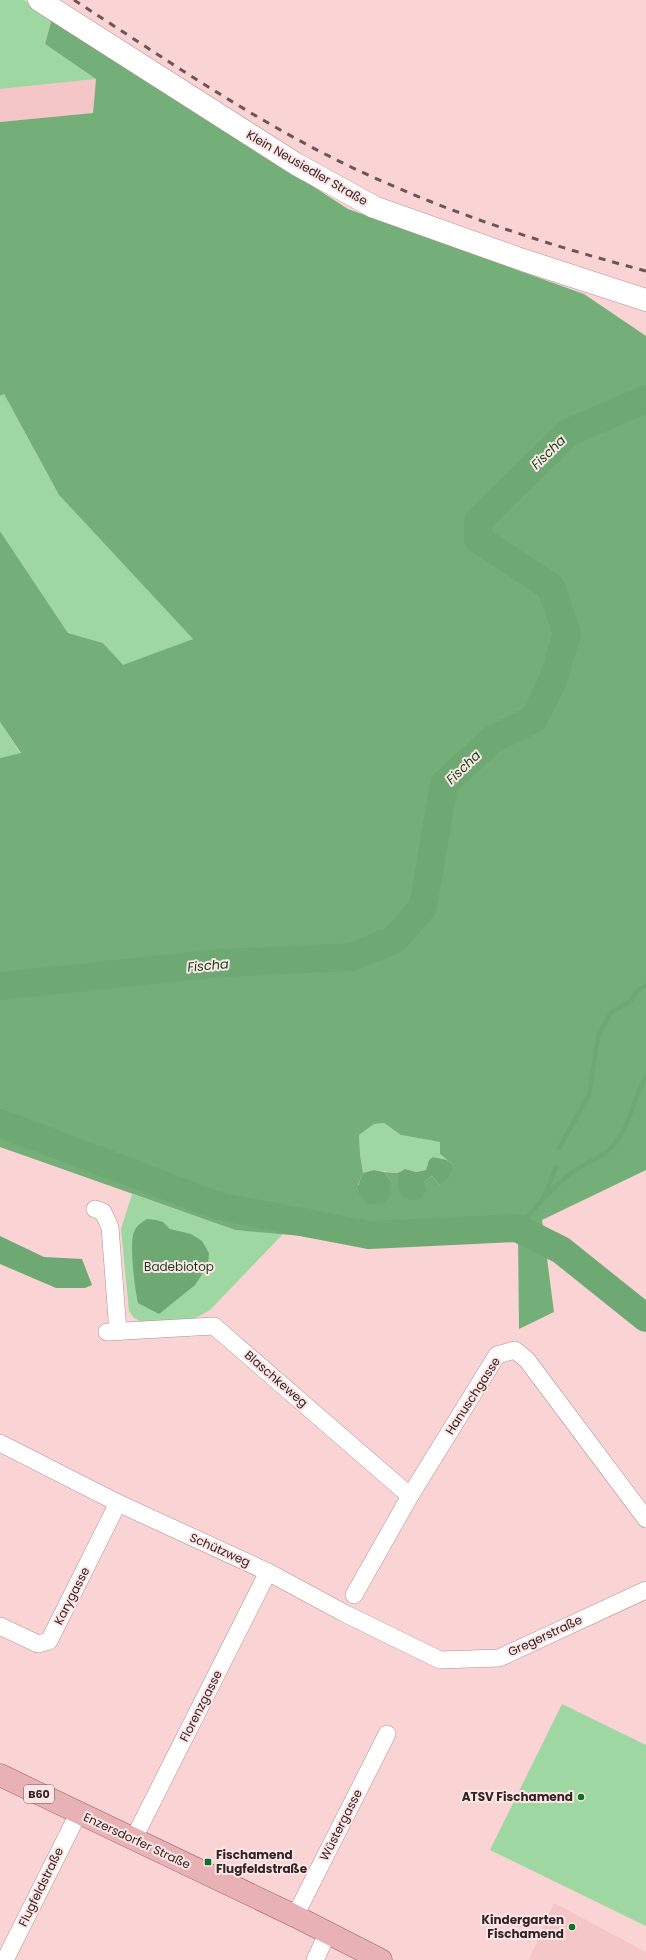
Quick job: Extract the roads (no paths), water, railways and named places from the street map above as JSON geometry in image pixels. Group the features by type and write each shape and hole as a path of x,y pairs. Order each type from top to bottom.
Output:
{"main road":[{"name":"Klein Neusiedler Straße","path":"39,0 296,164 374,207 523,260 646,300"},
{"name":"Enzersdorfer Straße","path":"0,1775 78,1814 295,1916 327,1934 381,1960"}],"street":[{"name":"Blaschkeweg","path":"95,1209 103,1212 110,1227 113,1332 214,1326 410,1496"},
{"name":"Hanuschgasse","path":"354,1595 410,1496 498,1355 515,1350 527,1360 646,1520"},
{"name":"Schützweg","path":"0,1443 118,1504 268,1572 344,1613 440,1660"},
{"name":"Karygasse","path":"0,1626 38,1644 49,1641 118,1504"},
{"name":"Florenzgasse","path":"133,1840 268,1572"},
{"name":"Gregerstraße","path":"440,1660 499,1658 646,1590"},
{"name":"Wüstergasse","path":"295,1916 387,1734"},
{"name":"Flugfeldstraße","path":"5,1960 78,1814"},
{"path":"315,1960 327,1934"}],"waterway":[{"name":"Fischa","path":"0,986 221,963 352,957 395,939 423,907 444,784 493,739 534,719 553,680 567,634 551,587 478,539 478,521 569,432 646,399"},
{"path":"559,1148 589,1095 598,1037 611,1012 631,1001 636,992 646,985"},
{"path":"517,1228 543,1199 564,1179 575,1170 606,1153 617,1141 623,1132 641,1085 646,1076"},
{"path":"0,1123 218,1206 369,1235 517,1228 561,1250 646,1318"},
{"path":"544,1197 556,1167"}],"railway":[{"path":"74,0 244,109 315,149 351,167 459,213 570,250 646,271"}],"place":[{"name":"ATSV Fischamend","path":"581,1797"},
{"name":"Fischamend Flugfeldstraße","path":"208,1862"},
{"name":"Kindergarten Fischamend","path":"572,1927"}],"park label":[{"name":"Badebiotop","path":"179,1267"}]}
